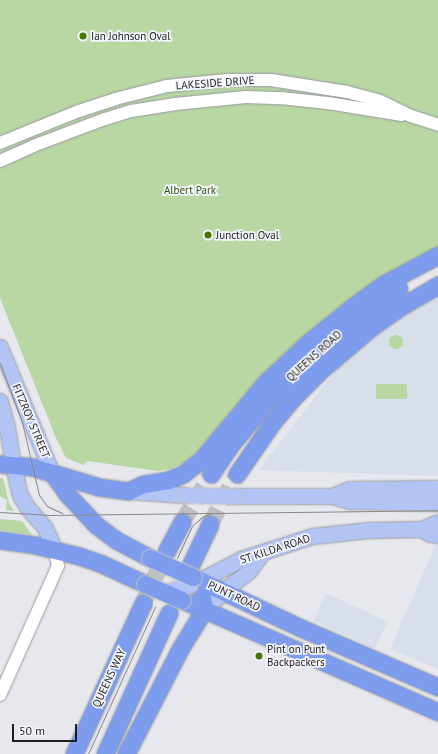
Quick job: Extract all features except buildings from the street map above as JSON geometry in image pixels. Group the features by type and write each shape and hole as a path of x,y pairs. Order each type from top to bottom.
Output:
{"highway":[{"path":"6,464 32,467 99,487 128,491 144,484 174,478 192,468 210,450 265,383 310,341 345,312 384,284 438,255"},
{"name":"QUEENS ROAD","path":"211,474 228,447 266,402 291,376 365,312 438,262"},
{"name":"QUEENS ROAD","path":"237,474 272,423 293,398 322,369 373,326 402,306 438,285"},
{"name":"PUNT ROAD","path":"52,473 67,494 96,525 116,540 150,558 194,577 301,628 438,687"},
{"path":"166,552 182,522"},
{"path":"126,754 180,649 204,610 194,577 210,524"},
{"path":"0,540 18,542 55,550 102,564 438,712"},
{"name":"QUEENS WAY","path":"74,754 143,603"},
{"path":"105,754 169,613"}],"main road":[{"name":"FITZROY STREET","path":"0,347 52,473"},
{"name":"FITZROY STREET","path":"0,401 7,427 6,464 22,499 45,528 55,550"},
{"path":"332,496 349,489 438,488"},
{"path":"128,491 185,495 332,496 350,501 438,503"},
{"name":"ST KILDA ROAD","path":"163,592 194,577 242,559 324,534 421,529 438,522"},
{"name":"ST KILDA ROAD","path":"421,529 430,534 438,535"},
{"path":"204,610 223,591 250,571 262,553"}],"street":[{"path":"246,97 247,80"},
{"name":"LAKESIDE DRIVE","path":"0,143 85,109 149,89 192,82 247,80 298,83 347,92 380,101 411,116 438,125"},
{"name":"LAKESIDE DRIVE","path":"0,162 79,128 131,111 175,104 246,97 308,100 411,116"},
{"path":"0,695 58,566 55,550"}],"shaded area":[{"path":"438,294 438,476 259,470 342,362 432,296"},
{"path":"436,544 438,545 438,669 390,649"},
{"path":"326,593 388,622 375,649 313,620"}],"green space":[{"name":"Albert Park","path":"0,0 438,0 438,247 184,463 171,469 157,471 88,461 83,465 66,458 56,438 0,298"},
{"path":"393,335 399,335 403,339 403,345 399,349 393,349 389,345 389,339"},
{"path":"376,384 407,384 407,399 376,399"},
{"path":"0,478 3,478 9,503 14,511 6,510 7,500 0,496"},
{"path":"0,519 22,521 32,535 0,530"}],"tunnel":[{"path":"182,522 211,474"},
{"path":"210,524 237,474"},
{"path":"143,603 166,552"}],"tram line":[{"path":"0,363 22,422 39,495 47,506 62,513"},
{"path":"0,512 50,515 438,510"},
{"path":"177,558 192,526 202,517 210,514"},
{"path":"88,754 155,607"}],"place":[{"name":"Ian Johnson Oval","path":"83,36"},
{"name":"Junction Oval","path":"208,235"},
{"name":"Pint on Punt Backpackers","path":"259,656"}]}
